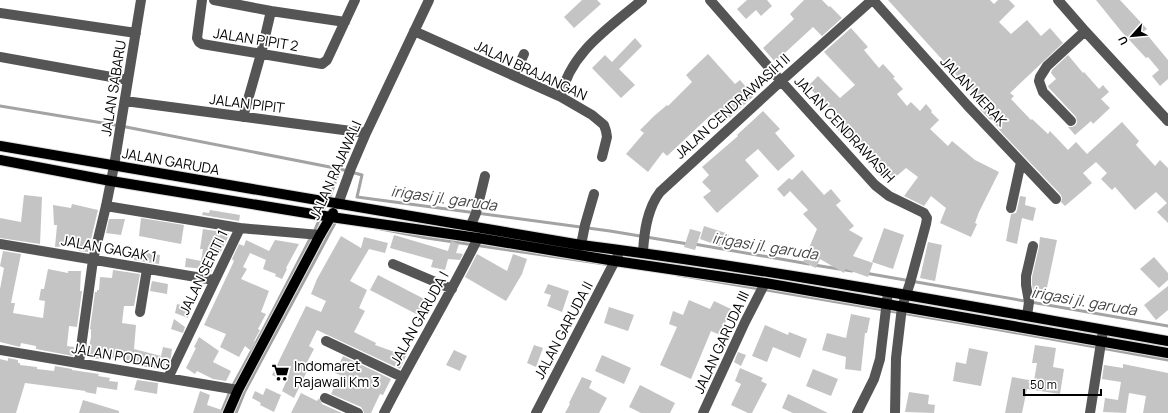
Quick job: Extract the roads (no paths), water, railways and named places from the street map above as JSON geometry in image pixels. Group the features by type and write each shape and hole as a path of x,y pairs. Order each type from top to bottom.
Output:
{"main road":[{"name":"JALAN GARUDA","path":"0,146 581,244 906,295 1168,341"},
{"name":"JALAN GARUDA","path":"0,160 111,181 332,218 478,238 615,261 765,283 1168,353"},
{"name":"JALAN RAJAWALI","path":"228,413 238,390 320,235 332,218 338,204"}],"street":[{"name":"JALAN SABARU","path":"79,362 94,260 114,166 141,0"},
{"name":"JALAN PIPIT 2","path":"202,0 197,38 202,44 320,64 327,60 345,22"},
{"path":"214,0 345,22 355,0"},
{"name":"JALAN RAJAWALI","path":"338,204 349,172 366,133 429,0"},
{"path":"561,97 563,84 571,68 583,52 598,37 642,0"},
{"name":"JALAN CENDRAWASIH","path":"710,0 875,185 889,196 926,215 926,224 906,295"},
{"name":"JALAN CENDRAWASIH II","path":"643,253 651,208 660,192 781,81 873,0"},
{"name":"JALAN MERAK","path":"873,0 967,105 1056,199"},
{"path":"1058,0 1168,121"},
{"path":"243,117 261,54 271,10"},
{"path":"0,13 136,34"},
{"name":"JALAN BRAJANGAN","path":"414,31 561,97 592,116 604,125 607,137 602,157"},
{"path":"1071,121 1043,92 1039,82 1040,77 1047,66 1085,31"},
{"path":"514,76 524,54"},
{"path":"0,57 128,80"},
{"name":"JALAN PIPIT","path":"125,101 366,133"},
{"path":"1011,208 1022,162"},
{"path":"471,225 477,211 485,176"},
{"path":"581,244 594,194"},
{"path":"106,206 240,228"},
{"name":"JALAN SERITI 1","path":"168,378 240,228 320,235"},
{"name":"JALAN GARUDA I","path":"384,413 402,377 452,289 478,238"},
{"name":"JALAN GAGAK 1","path":"0,244 214,280"},
{"path":"1027,316 1029,300 1026,276 1033,246"},
{"name":"JALAN GARUDA II","path":"536,413 620,250"},
{"path":"393,264 452,289"},
{"path":"140,312 147,269"},
{"name":"JALAN GARUDA III","path":"703,413 745,322 765,283"},
{"path":"830,295 832,283"},
{"path":"857,413 874,379 880,359 888,292"},
{"path":"895,413 896,358 902,306 906,295"},
{"path":"1090,413 1103,330"},
{"path":"326,341 402,377"},
{"name":"JALAN PODANG","path":"0,350 79,362 238,390"},
{"path":"324,398 358,413"}],"waterway":[{"path":"0,106 121,126 340,169 362,175 357,197 610,231 688,244"},
{"path":"329,199 340,169"},
{"path":"314,232 326,204"},
{"path":"236,413 245,391 337,221"},
{"path":"376,228 427,238 611,265"},
{"path":"221,413 231,389 311,237"},
{"name":"irigasi jl. garuda","path":"694,244 809,264"},
{"name":"irigasi jl. garuda","path":"814,265 852,271"},
{"name":"irigasi jl. garuda","path":"865,273 1168,326"},
{"path":"678,275 1168,360"}],"place":[{"name":"Indomaret Rajawali Km 3","path":"281,373"}]}
